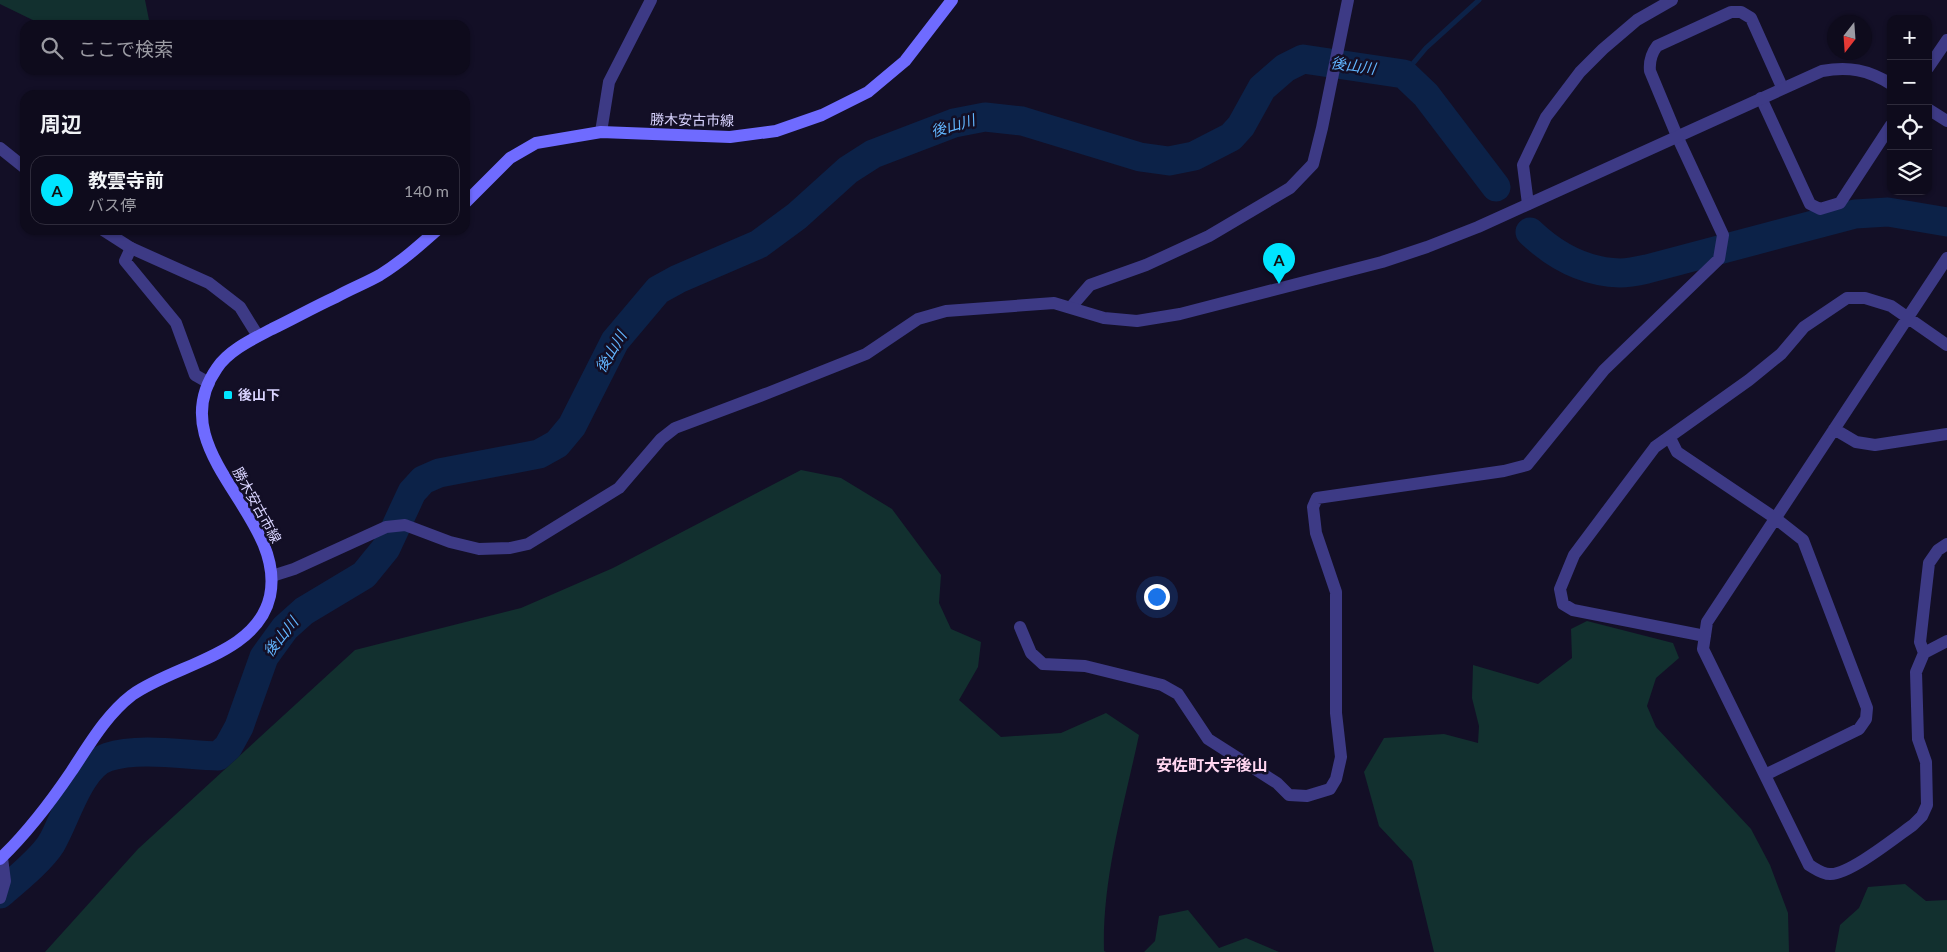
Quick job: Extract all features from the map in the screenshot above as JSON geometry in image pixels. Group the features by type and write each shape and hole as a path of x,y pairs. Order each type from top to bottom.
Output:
{"main road":[{"name":"勝木安古市線","path":"470,198 510,158 536,143 601,132 730,137 776,131 822,115 868,92 905,61 952,0"},
{"name":"勝木安古市線","path":"1,858 35,822 108,718 131,696 153,682 215,655 238,641 253,628 264,614 270,596 272,576 266,549 213,457 205,433 202,415 203,399 218,366 235,350 258,336 379,276 412,252 431,235"}],"street":[{"path":"601,132 609,82 651,0"},
{"path":"1072,307 1090,285 1146,265 1209,236 1290,188 1313,164 1348,0"},
{"path":"1528,204 1523,164 1546,117 1580,72 1603,49 1637,20 1672,0"},
{"path":"1020,627 1031,653 1043,664 1084,666 1162,685 1178,694 1208,740 1276,783 1289,795 1307,796 1330,789 1336,779 1340,758 1336,713 1336,592 1316,532 1313,507 1317,498 1504,471 1527,465 1604,370 1719,259 1723,235 1677,136 1650,70 1649,63 1652,52 1657,46 1723,15 1731,12 1741,12 1751,18 1782,87"},
{"path":"1932,62 1947,40"},
{"path":"272,576 294,569 386,527 405,524 450,542 479,549 510,548 528,544 619,488 661,438 675,428 866,354 918,319 946,311 1054,303 1104,318 1137,321 1180,314 1382,262 1427,247 1478,227 1782,87 1822,71 1841,68 1861,70 1887,82"},
{"path":"1761,98 1810,204 1820,209 1840,203 1887,131"},
{"path":"1932,112 1947,121"},
{"path":"0,148 20,164"},
{"path":"112,235 131,248 209,283 240,308 258,336"},
{"path":"131,248 125,261 176,323 195,375 209,383"},
{"path":"1947,258 1707,622 1703,649 1809,865 1822,873 1832,875 1846,871 1922,816 1927,805 1926,762 1918,739 1916,672 1924,653 1947,641"},
{"path":"1705,636 1572,610 1564,604 1560,589 1574,556 1655,447 1749,380 1781,354 1804,327 1847,298 1864,298 1891,306 1947,345"},
{"path":"1834,429 1856,442 1875,445 1947,434"},
{"path":"1670,438 1677,452 1775,518 1803,540 1867,708 1866,719 1858,729 1765,775"},
{"path":"1924,653 1920,642 1929,563 1938,550 1947,544"},
{"path":"0,898 5,881 1,858"}],"green space":[{"path":"0,0 145,0 149,20 33,20 0,4"},
{"path":"801,470 841,478 892,509 941,575 939,603 951,629 981,642 978,667 959,700 1001,737 1061,733 1106,713 1139,735 1110,869 1104,924 1104,951 1106,952 45,952 138,849 355,650 521,608 613,568"},
{"path":"1587,621 1673,643 1679,658 1656,678 1647,706 1656,727 1751,829 1770,865 1788,913 1789,952 1434,952 1412,861 1379,826 1364,772 1384,738 1444,734 1478,743 1479,726 1472,698 1473,665 1538,684 1572,658 1571,629"},
{"path":"1905,884 1926,901 1947,900 1947,952 1835,952 1840,925 1859,908 1868,887"},
{"path":"1188,910 1219,948 1246,938 1279,952 1144,952 1155,941 1159,916"}],"waterway":[{"path":"1404,74 1426,48 1479,0"},
{"name":"後山川","path":"0,894 47,850 57,833 74,794 89,771 98,762 108,757 134,752 218,756 228,747 239,727 264,657 285,628 304,611 364,575 386,548 412,492 423,480 439,473 539,454 557,444 572,426 615,341 658,290 678,279 759,244 797,216 848,170 873,154 954,123 985,117 1022,121 1140,157 1169,161 1194,156 1231,137 1241,126 1262,88 1285,68 1303,59 1404,74 1426,95 1496,187"},
{"path":"1530,232 1540,241 1571,261 1594,270 1620,273 1647,269 1855,214 1888,212 1947,222"}],"place":[{"name":"教雲寺前","path":"1279,284"},
{"name":"後山下","path":"228,395"}],"district":[{"name":"安佐町大字後山","path":"1212,765"}]}
